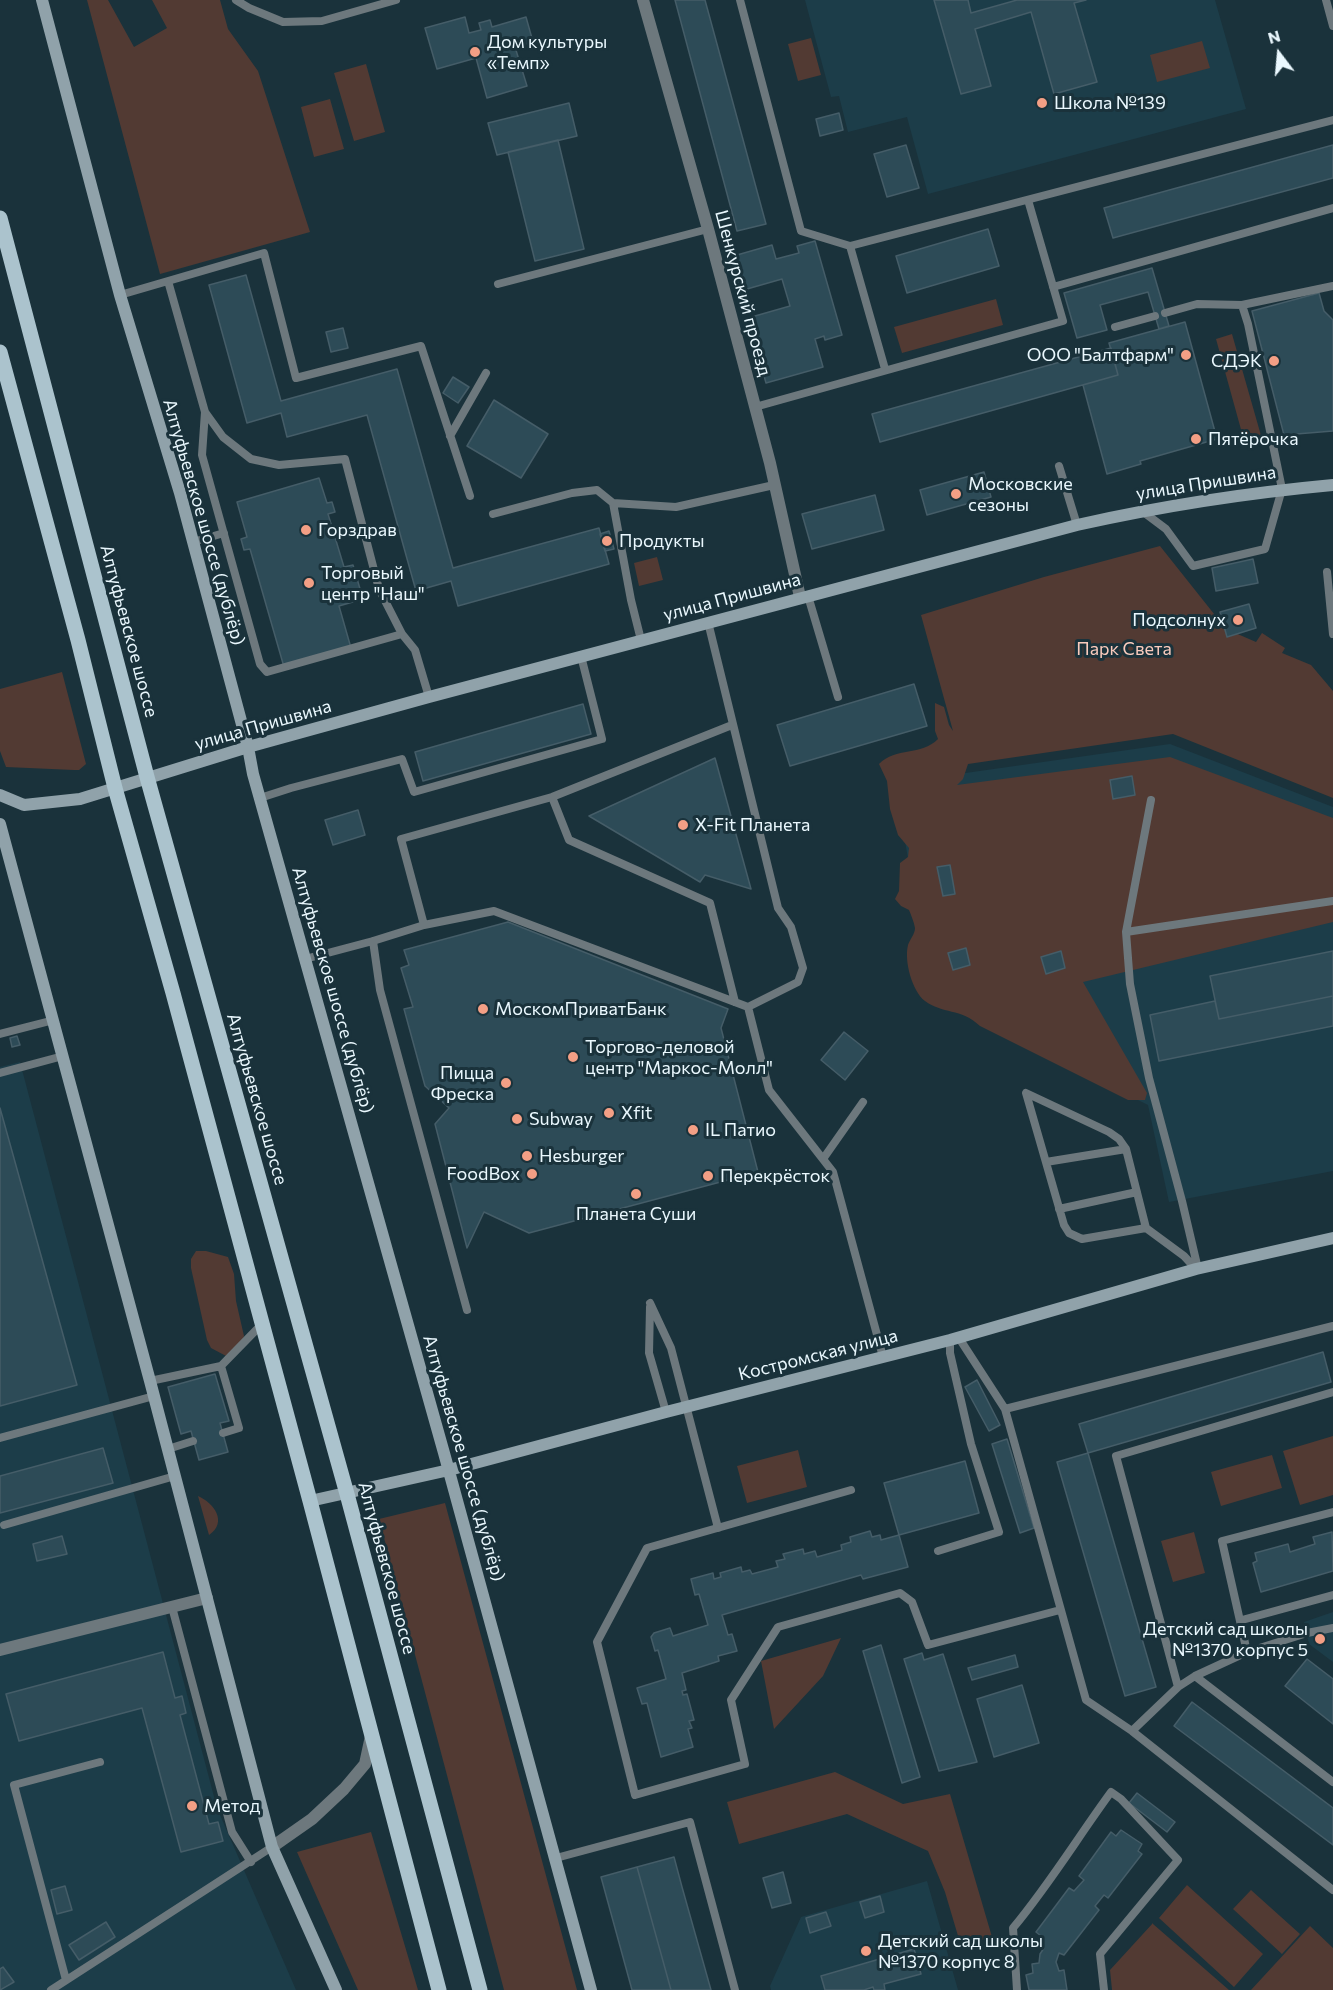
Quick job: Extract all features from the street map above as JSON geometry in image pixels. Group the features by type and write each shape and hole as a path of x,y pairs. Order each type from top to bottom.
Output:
{"main road":[{"name":"Алтуфьевское шоссе","path":"0,218 147,777 347,1494 480,1990"},
{"path":"0,352 78,640 115,788 310,1501 439,1990"}],"street":[{"name":"Алтуфьевское шоссе (дублёр)","path":"42,0 120,295 193,542 260,798 449,1470 591,1990"},
{"name":"Шенкурский проезд","path":"643,0 708,229 804,596"},
{"name":"улица Пришвина","path":"0,795 24,805 80,799 248,747 429,697 1077,525 1209,499 1333,485"},
{"path":"0,824 176,1476 273,1847 336,1990"},
{"name":"Костромская улица","path":"310,1501 449,1470 954,1339 1197,1269 1333,1238"},
{"path":"0,1650 207,1598"},
{"path":"273,1847 312,1819 344,1789 365,1764 371,1736"}],"lane":[{"path":"236,0 283,22 322,21 396,0"},
{"path":"740,0 801,231 850,246 1333,120"},
{"path":"1326,0 1333,26"},
{"path":"755,407 1063,321 1028,200"},
{"path":"1053,287 1333,208"},
{"path":"498,284 708,229"},
{"path":"850,246 885,369"},
{"path":"120,295 264,253 296,378 421,346 470,496"},
{"path":"168,281 205,412 202,455 260,664 267,672 402,634"},
{"path":"1165,313 1197,304 1242,305 1333,286"},
{"path":"1141,511 1166,529 1193,566 1265,549 1282,489 1248,324 1242,305"},
{"path":"1115,327 1155,316"},
{"path":"450,436 486,373"},
{"path":"205,412 223,437 251,459 279,465 345,459 379,589 402,634 415,651 429,697"},
{"path":"1059,466 1077,525"},
{"path":"493,514 572,493 597,490 612,503 676,507 774,485"},
{"path":"612,503 641,640"},
{"path":"193,542 224,533"},
{"path":"1327,572 1333,634"},
{"path":"804,596 838,697"},
{"path":"305,959 424,925 494,911 748,1007 798,982 803,968 792,927 778,908 708,622"},
{"path":"260,798 402,759 414,792 602,738 581,656"},
{"path":"424,925 401,838 552,797 732,725"},
{"path":"552,797 569,840 710,903 735,1002"},
{"path":"1151,800 1126,932 1130,984 1149,1078 1182,1201 1197,1269"},
{"path":"1126,932 1333,901"},
{"path":"373,941 380,990 467,1310"},
{"path":"748,1007 769,1090 833,1172 883,1357"},
{"path":"0,1034 54,1020"},
{"path":"0,1072 63,1056"},
{"path":"1146,1228 1082,1239 1069,1233 1059,1209 1026,1093 1109,1132 1119,1139 1126,1149 1146,1228 1184,1256 1197,1269"},
{"path":"823,1160 863,1101"},
{"path":"1046,1162 1126,1149"},
{"path":"1059,1209 1137,1192"},
{"path":"666,1412 649,1353 650,1303 671,1348 718,1528"},
{"path":"150,1381 221,1366 261,1324"},
{"path":"1005,1409 1333,1326"},
{"path":"954,1339 1005,1409 1086,1700 1132,1731 1333,1890"},
{"path":"938,1551 999,1532 971,1444 950,1353 954,1339"},
{"path":"221,1366 239,1428 223,1432"},
{"path":"1178,1688 1116,1456 1333,1392"},
{"path":"0,1438 154,1396"},
{"path":"168,1449 193,1441"},
{"path":"4,1525 176,1476"},
{"path":"851,1490 647,1548 597,1642 635,1795 745,1764 731,1700 778,1627 900,1593 912,1602 928,1645 1060,1610"},
{"path":"1247,1652 1242,1620 1222,1541 1333,1512"},
{"path":"1242,1620 1333,1595"},
{"path":"172,1607 232,1832 251,1862"},
{"path":"1132,1731 1178,1688 1195,1676 1247,1652 1307,1633 1333,1628"},
{"path":"1195,1676 1333,1782"},
{"path":"66,1980 14,1785 100,1762"},
{"path":"1017,1990 1013,1928 1036,1900 1111,1792 1121,1799 1178,1860 1100,1954 1104,1990"},
{"path":"556,1858 690,1822 735,1990"},
{"path":"51,1990 273,1847"}],"shaded area":[{"name":"Школа №139","path":"805,0 1215,0 1246,109 928,194 907,117 848,132 839,96 831,97"},
{"path":"1170,744 1333,807 1333,1171 1169,1202 1148,1105 932,998 895,783"},
{"path":"20,1062 217,1808 296,1990 0,1990 0,1067"},
{"name":"Детский сад школы №1370 корпус 5","path":"1333,1612 1333,1662 1309,1644 1304,1622"},
{"name":"Детский сад школы №1370 корпус 8","path":"927,1881 958,1990 771,1990 770,1986 801,1917"}],"green space":[{"path":"87,0 108,0 134,47 167,28 152,0 220,0 228,29 258,71 310,232 160,274"},
{"path":"811,38 821,75 798,81 788,44"},
{"path":"1202,41 1210,68 1157,82 1150,55"},
{"path":"366,64 385,132 354,141 334,73"},
{"path":"330,99 344,149 314,157 301,107"},
{"path":"996,299 1003,325 902,353 894,327"},
{"path":"1232,334 1262,439 1245,444 1216,339"},
{"name":"Парк Света","path":"1160,546 1226,629 1256,642 1262,633 1285,648 1282,653 1311,665 1333,691 1333,798 1173,734 968,764 963,779 957,785 1170,757 1333,818 1333,922 1083,982 1147,1093 1145,1100 1128,1100 980,1026 966,1016 931,1005 920,996 910,975 907,959 908,945 915,926 909,910 895,899 899,891 900,863 908,857 909,848 898,835 890,809 887,781 879,764 893,755 924,748 938,739 935,731 935,703 944,707 953,731 921,615 1044,577"},
{"path":"657,557 663,580 639,586 634,563"},
{"path":"62,672 86,764 79,770 6,767 0,751 0,689"},
{"path":"196,1251 206,1251 228,1257 234,1274 236,1301 244,1336 241,1345 228,1357 211,1348 207,1340 191,1268 191,1259"},
{"path":"1333,1436 1333,1495 1300,1505 1283,1451"},
{"path":"798,1450 807,1487 747,1503 737,1466"},
{"path":"1272,1455 1282,1488 1221,1506 1211,1472"},
{"path":"198,1496 209,1503 217,1513 218,1524 209,1535"},
{"path":"445,1503 577,1990 504,1990 379,1519"},
{"path":"1194,1532 1205,1573 1173,1582 1161,1541"},
{"path":"841,1638 823,1676 774,1729 761,1661"},
{"path":"835,1772 903,1804 950,1794 992,1937 961,1946 945,1892 928,1851 847,1814 739,1844 727,1802"},
{"path":"371,1832 418,1990 358,1990 297,1852"},
{"path":"1187,1885 1263,1954 1234,1987 1159,1918"},
{"path":"1251,1890 1300,1934 1282,1954 1233,1909"},
{"path":"1153,1923 1229,1990 1112,1990 1110,1970"},
{"path":"1310,1926 1333,1948 1333,1990 1251,1990"}],"building":[{"path":"675,0 705,0 766,224 737,231"},
{"path":"934,0 968,0 971,13 1017,0 1086,0 1074,3 1097,82 1054,94 1031,12 975,29 991,86 961,94"},
{"name":"Дом культуры «Темп»","path":"465,17 469,33 481,30 479,23 490,20 492,27 526,17 533,42 515,47 527,86 487,98 476,58 437,69 425,28"},
{"path":"569,103 577,136 497,155 488,123"},
{"path":"839,113 843,130 820,136 816,119"},
{"path":"558,140 584,249 535,261 508,152"},
{"path":"906,145 919,188 887,197 874,154"},
{"path":"1333,145 1333,178 1113,238 1104,208"},
{"path":"988,229 999,266 907,293 896,256"},
{"path":"815,241 842,335 825,340 824,336 815,339 823,367 766,383 748,318 790,306 782,279 740,291 730,257 772,245 776,259 799,253 797,246"},
{"path":"1152,268 1169,326 1159,329 1148,292 1100,305 1107,330 1077,338 1064,293"},
{"path":"246,275 281,401 397,369 453,568 599,528 609,564 458,606 451,581 416,591 367,415 287,437 281,413 247,423 209,285"},
{"path":"1319,293 1324,311 1333,320 1333,431 1284,435 1252,311"},
{"path":"1185,322 1217,439 1140,461 1141,464 1107,474 1083,385 1118,375 1109,343"},
{"path":"343,328 348,348 331,352 326,332"},
{"path":"1111,348 1118,375 880,442 872,414"},
{"path":"453,377 469,387 458,403 443,393"},
{"path":"494,400 548,434 521,478 467,446"},
{"name":"Московские сезоны","path":"984,472 991,497 927,515 920,490"},
{"name":"Торговый центр \"Наш\"","path":"319,478 327,503 332,502 335,512 328,514 344,567 353,565 363,599 339,606 351,648 284,667 250,549 244,550 241,539 247,537 237,502"},
{"path":"875,495 884,530 812,549 802,514"},
{"name":"Продукты","path":"609,531 614,549 605,551 600,534"},
{"path":"1253,559 1258,583 1216,591 1212,568"},
{"name":"Подсолнух","path":"1249,604 1256,628 1227,637 1220,612"},
{"path":"914,684 927,726 790,766 777,725"},
{"path":"583,704 591,734 423,781 415,752"},
{"name":"X-Fit Планета","path":"715,758 751,889 705,875 700,882 589,816"},
{"path":"1132,776 1135,795 1113,799 1110,780"},
{"path":"358,810 365,835 333,845 325,820"},
{"path":"950,865 955,894 943,896 937,867"},
{"name":"Торгово-деловой центр \"Маркос-Молл\"","path":"508,922 728,1009 721,1028 758,1172 529,1233 484,1212 467,1248 435,1124 449,1108 425,1086 404,1009 413,1007 401,968 409,965 404,950"},
{"path":"966,948 970,965 953,970 948,953"},
{"path":"1061,951 1065,968 1046,974 1041,957"},
{"path":"1333,951 1333,996 1219,1019 1210,976"},
{"path":"1333,996 1333,1026 1159,1061 1150,1015 1215,1001 1219,1019"},
{"path":"844,1032 868,1051 845,1080 821,1060"},
{"path":"17,1036 20,1045 12,1047 10,1038"},
{"path":"0,1108 77,1385 0,1406"},
{"path":"1323,1352 1331,1382 1088,1453 1079,1424"},
{"path":"215,1374 229,1421 220,1423 228,1452 199,1460 191,1431 181,1434 168,1387"},
{"path":"977,1380 1000,1425 989,1431 965,1387"},
{"path":"1007,1439 1034,1528 1020,1533 992,1444"},
{"path":"103,1448 113,1483 0,1513 0,1476"},
{"path":"1088,1453 1156,1687 1125,1696 1057,1462"},
{"path":"965,1461 979,1513 899,1535 884,1483"},
{"path":"870,1531 872,1537 880,1535 881,1540 899,1535 908,1567 863,1579 861,1575 722,1615 728,1635 732,1634 737,1651 718,1656 719,1661 682,1673 686,1690 682,1691 683,1695 687,1694 694,1720 689,1721 692,1728 688,1729 693,1747 661,1757 647,1703 642,1704 637,1688 666,1679 658,1650 655,1651 651,1637 654,1633 670,1628 673,1636 708,1625 699,1594 695,1595 691,1579 713,1573 714,1579 721,1577 720,1573 741,1567 742,1572 750,1570 752,1574 778,1567 776,1561 785,1559 783,1554 803,1549 804,1554 815,1551 817,1557 842,1550 841,1545 851,1542 850,1537"},
{"path":"1332,1532 1333,1571 1261,1592 1253,1563 1257,1561 1255,1553 1288,1544 1290,1552 1315,1544 1313,1537"},
{"path":"62,1536 67,1554 37,1561 33,1544"},
{"path":"881,1645 920,1777 902,1783 863,1651"},
{"path":"163,1652 175,1698 182,1696 186,1713 180,1715 209,1824 218,1822 223,1841 181,1852 142,1708 19,1741 6,1694"},
{"path":"922,1653 924,1660 943,1654 977,1762 939,1771 904,1659"},
{"path":"1015,1655 1018,1667 972,1680 968,1668"},
{"path":"1307,1659 1333,1679 1333,1724 1285,1686"},
{"path":"1022,1685 1039,1743 994,1757 977,1699"},
{"path":"1192,1702 1333,1808 1333,1845 1174,1726"},
{"path":"1137,1793 1175,1822 1167,1832 1129,1803"},
{"path":"1121,1830 1142,1844 1138,1851 1142,1854 1108,1898 1104,1895 1095,1906 1099,1910 1064,1955 1059,1953 1056,1962 1059,1971 1064,1970 1067,1990 1029,1990 1026,1975 1033,1973 1032,1964 1039,1963 1040,1954 1044,1948 1036,1942 1041,1936 1036,1932 1069,1888 1074,1891 1084,1880 1079,1876 1111,1832 1116,1836"},
{"path":"674,1857 711,1990 671,1990 637,1867"},
{"path":"637,1867 671,1990 632,1990 601,1877"},
{"path":"783,1872 791,1903 772,1908 763,1878"},
{"path":"65,1886 72,1910 57,1914 51,1890"},
{"path":"880,1896 884,1912 865,1918 860,1902"},
{"path":"826,1912 831,1926 810,1933 806,1918"},
{"path":"106,1922 115,1937 79,1960 69,1945"},
{"path":"914,1949 921,1974 884,1984 885,1990 874,1990 873,1987 864,1990 825,1990 821,1976"},
{"path":"3,1967 14,1982 0,1990 0,1969"}],"place":[{"name":"Дом культуры «Темп»","path":"475,52"},
{"name":"Школа №139","path":"1042,103"},
{"name":"ООО \"Балтфарм\"","path":"1186,355"},
{"name":"СДЭК","path":"1274,361"},
{"name":"Пятёрочка","path":"1196,439"},
{"name":"Московские сезоны","path":"956,494"},
{"name":"Горздрав","path":"306,530"},
{"name":"Продукты","path":"607,541"},
{"name":"Торговый центр \"Наш\"","path":"309,583"},
{"name":"Подсолнух","path":"1238,620"},
{"name":"X-Fit Планета","path":"683,825"},
{"name":"МоскомПриватБанк","path":"483,1009"},
{"name":"Торгово-деловой центр \"Маркос-Молл\"","path":"573,1057"},
{"name":"Пицца Фреска","path":"506,1083"},
{"name":"Xfit","path":"609,1113"},
{"name":"Subway","path":"517,1119"},
{"name":"IL Патио","path":"693,1130"},
{"name":"Hesburger","path":"527,1156"},
{"name":"FoodBox","path":"532,1174"},
{"name":"Перекрёсток","path":"708,1176"},
{"name":"Планета Суши","path":"636,1194"},
{"name":"Детский сад школы №1370 корпус 5","path":"1320,1639"},
{"name":"Метод","path":"192,1806"},
{"name":"Детский сад школы №1370 корпус 8","path":"866,1951"}]}
